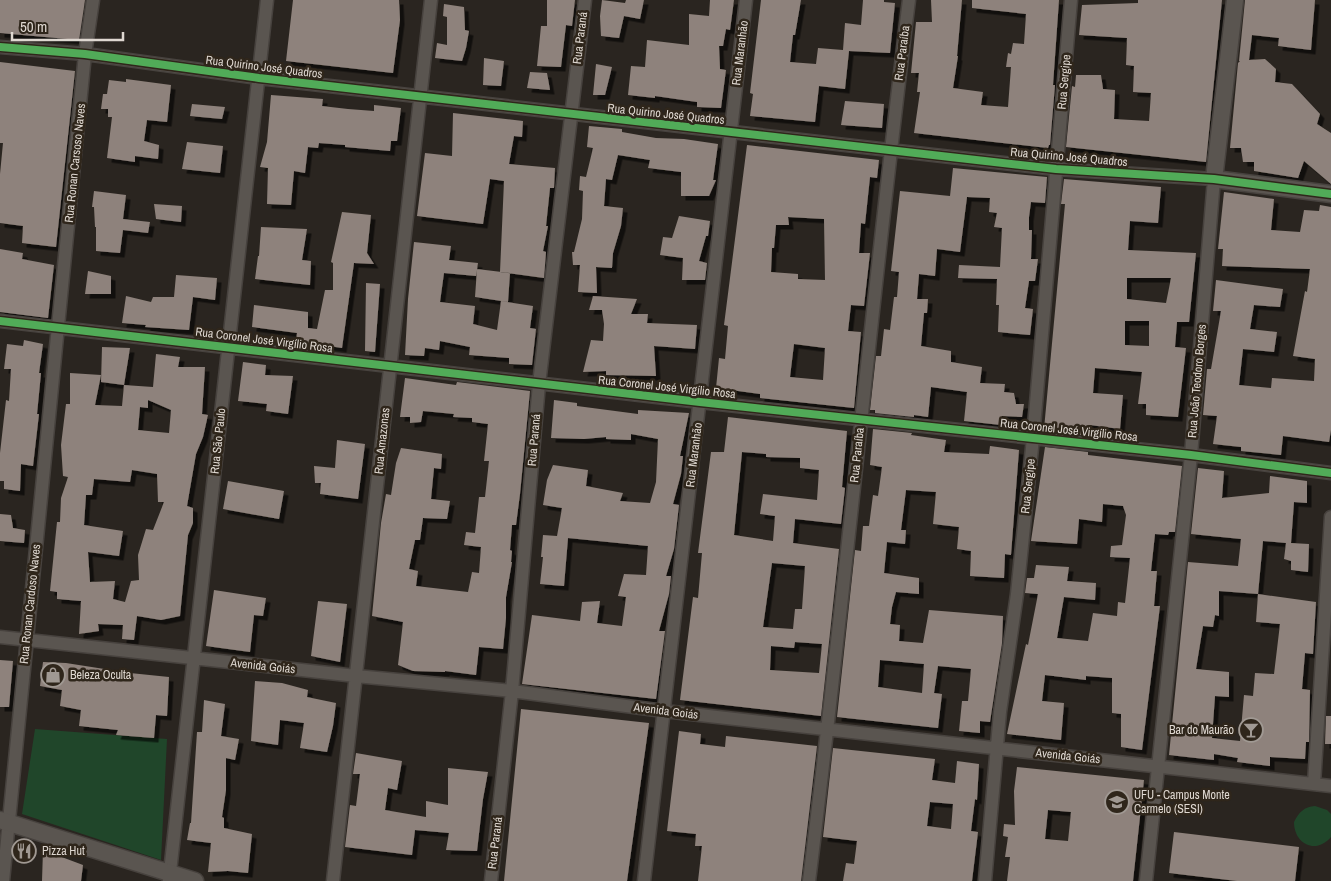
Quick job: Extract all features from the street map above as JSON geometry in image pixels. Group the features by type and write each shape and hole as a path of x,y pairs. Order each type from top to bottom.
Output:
{"street":[{"name":"Rua Ronan Carsoso Naves","path":"59,327 85,54 93,0"},
{"name":"Rua São Paulo","path":"170,876 267,0"},
{"name":"Rua Amazonas","path":"333,881 430,0"},
{"name":"Rua Paraná","path":"491,881 512,691 539,384 584,0"},
{"name":"Rua Maranhão","path":"644,881 746,0"},
{"name":"Rua Paraíba","path":"810,881 829,729 860,420 890,150 909,0"},
{"name":"Rua Sergipe","path":"985,881 996,748 1017,594 1033,438 1071,0"},
{"name":"Rua João Teodoro Borges","path":"1146,881 1191,455 1214,178 1235,0"},
{"name":"Rua Quirino José Quadros","path":"0,47 85,54 259,78 1056,169 1214,178 1331,194"},
{"name":"Rua Coronel José Virgílio Rosa","path":"0,320 390,367 1191,455 1331,473"},
{"name":"Rua Ronan Cardoso Naves","path":"3,881 5,821 59,327"},
{"path":"1314,784 1331,517"},
{"name":"Avenida Goiás","path":"0,637 512,691 664,711 1331,786"},
{"path":"5,821 170,876 195,881"}],"green space":[{"path":"35,729 167,739 161,860 22,814"},
{"path":"1315,806 1327,810 1331,814 1331,837 1319,845 1313,846 1302,841 1298,836 1294,822 1302,811"}],"building":[{"path":"0,0 85,0 79,40 0,33"},
{"path":"293,0 399,0 400,20 393,73 286,61"},
{"path":"547,0 575,0 572,26 566,25 561,67 537,66 541,26 547,26"},
{"path":"602,0 625,3 626,0 644,0 640,19 624,16 619,38 601,36 600,16"},
{"path":"710,0 734,0 730,30 726,29 723,46 719,46 720,69 726,70 721,108 697,107 697,102 655,96 655,98 628,95 631,66 645,67 647,40 689,45 689,14 709,16"},
{"path":"761,0 801,0 795,35 793,35 790,62 816,64 818,48 843,50 845,23 861,25 863,0 884,0 884,2 895,3 890,53 849,51 845,89 819,86 815,122 750,116 753,94 750,93"},
{"path":"931,0 962,0 958,56 953,88 983,92 981,105 1008,107 1011,67 1006,67 1008,53 1011,54 1013,43 1024,44 1026,14 972,8 972,0 1059,0 1053,85 1055,85 1050,145 1048,148 914,133 920,92 917,92 919,73 911,73 916,22 932,22"},
{"path":"1138,0 1222,0 1206,162 1066,147 1072,86 1075,87 1076,75 1101,75 1103,89 1115,90 1114,119 1149,121 1151,93 1133,92 1134,66 1126,65 1127,38 1079,35 1082,5 1138,3"},
{"path":"1245,0 1315,0 1311,50 1278,46 1279,38 1252,35 1249,60 1265,59 1276,69 1275,82 1292,84 1320,114 1317,124 1331,133 1331,184 1304,161 1298,178 1254,171 1254,162 1243,162 1241,148 1230,148"},
{"path":"444,4 464,7 465,30 469,31 462,61 435,58 437,43 447,45 447,17 443,16"},
{"path":"484,58 504,61 501,86 483,85"},
{"path":"0,62 75,71 56,247 22,243 23,226 0,223 0,174 3,143 0,143"},
{"path":"596,64 612,67 605,95 593,95"},
{"path":"530,72 547,73 550,90 527,88"},
{"path":"126,79 171,85 167,122 147,120 144,141 159,145 158,159 135,156 135,162 107,158 112,117 108,117 108,109 101,109 103,94 107,94 109,80 126,82"},
{"path":"271,95 323,99 322,106 348,109 374,111 374,105 401,108 397,141 391,141 390,151 319,143 318,148 308,147 305,173 294,171 291,205 267,204 268,168 260,167 267,142"},
{"path":"845,101 884,104 882,128 841,125"},
{"path":"192,104 225,107 222,119 190,116"},
{"path":"453,113 523,121 522,137 514,136 509,164 555,168 554,188 550,188 546,226 548,226 543,251 546,252 544,278 500,272 504,181 490,179 483,224 417,216 425,153 452,156"},
{"path":"589,126 622,129 622,132 656,138 684,139 718,144 713,180 716,180 709,196 681,196 681,172 648,168 650,160 618,155 612,180 606,179 604,206 623,208 621,226 613,253 612,268 596,267 597,293 578,292 580,265 573,265 572,252 574,252 582,219 583,191 579,190 580,176 586,177 593,148 587,147"},
{"path":"187,142 223,146 220,173 182,169"},
{"path":"747,145 879,160 877,178 870,177 865,224 861,223 859,253 870,253 864,306 851,305 848,331 861,332 854,408 760,398 760,394 716,388 719,358 725,359 728,326 724,325","holes":["788,217 824,219 825,280 798,279 798,274 771,272 772,248 774,248 776,225 789,225","794,344 825,348 823,380 790,377"]},
{"path":"953,168 1047,177 1045,203 1031,202 1029,217 1029,230 1032,230 1031,259 1038,259 1035,281 1029,281 1025,308 1033,309 1030,335 998,332 999,305 996,305 997,279 958,278 959,265 1000,267 1002,228 994,227 997,213 989,212 990,198 967,197 960,252 937,249 935,276 919,274 917,299 928,299 927,313 924,313 921,346 951,351 951,362 982,367 980,383 1005,384 1004,392 1014,393 1016,404 1024,404 1022,417 1002,416 1001,425 964,421 967,392 931,387 928,417 875,413 875,410 870,410 876,356 881,356 884,329 890,330 894,297 897,297 899,272 891,271 900,191 950,196"},
{"path":"1064,179 1161,187 1158,223 1130,221 1128,250 1196,253 1189,322 1177,322 1175,347 1186,348 1178,417 1146,415 1146,404 1138,404 1142,372 1095,368 1093,393 1123,395 1120,429 1090,425 1089,436 1047,431 1044,429 1065,204 1061,204","holes":["1127,278 1171,278 1166,303 1127,299","1125,321 1149,321 1149,346 1125,345"]},
{"path":"94,191 126,195 123,219 150,222 148,233 123,230 120,253 96,251 96,227 94,207 92,207"},
{"path":"1224,192 1274,199 1271,230 1300,232 1304,210 1319,211 1320,205 1331,207 1331,430 1329,442 1283,436 1281,455 1241,451 1241,447 1213,444 1217,416 1203,415 1207,369 1211,369 1221,311 1213,311 1216,280 1283,289 1280,307 1254,305 1250,329 1277,332 1274,352 1243,349 1239,385 1271,388 1272,378 1314,381 1315,359 1293,356 1310,269 1222,266 1223,249 1218,249"},
{"path":"154,204 182,206 181,222 156,219"},
{"path":"342,212 371,215 367,253 374,264 354,263 342,348 296,341 297,333 252,327 254,305 308,312 308,328 317,329 325,290 333,290 333,263 331,262"},
{"path":"679,216 710,221 708,236 706,236 699,261 707,263 705,280 682,280 683,258 660,255 663,237 672,238"},
{"path":"261,227 307,229 302,260 311,261 310,285 255,279"},
{"path":"414,242 451,246 449,260 478,263 476,276 444,273 440,302 475,306 473,324 497,330 501,301 533,306 530,328 536,329 532,365 509,364 509,358 469,355 470,347 440,341 439,350 425,348 424,356 405,355"},
{"path":"0,249 23,253 22,259 54,265 48,318 0,312"},
{"path":"477,269 510,273 508,302 475,297"},
{"path":"88,271 111,276 111,294 85,294"},
{"path":"176,275 217,278 215,300 193,297 189,330 145,327 146,325 122,323 126,296 151,302 153,297 174,297"},
{"path":"366,283 380,284 375,352 365,351"},
{"path":"593,296 637,299 631,314 648,314 647,323 697,325 695,349 654,346 656,376 606,375 606,371 583,372 591,340 603,341 604,324 602,310 589,310"},
{"path":"24,340 43,344 39,373 41,373 37,414 39,414 33,466 21,464 20,491 4,489 4,481 0,481 0,453 6,400 9,401 11,369 4,369 7,344 23,346"},
{"path":"102,347 130,348 124,385 101,382"},
{"path":"156,354 180,357 178,367 205,367 202,414 208,415 203,437 196,454 187,506 193,508 193,523 188,535 180,616 161,620 137,616 134,640 122,639 123,625 98,624 99,631 79,634 81,601 57,599 57,592 50,591 57,522 60,522 61,498 68,477 63,476 61,445 66,404 70,404 70,373 101,375 95,405 122,406 124,385 153,387","holes":["148,400 171,410 169,433 138,430 140,407 148,408","132,470 157,474 158,502 164,502 153,530 146,529 138,555 139,580 131,581 125,602 113,599 115,581 90,582 88,552 119,556 123,531 84,525 86,495 92,495 94,479 130,482"]},
{"path":"243,362 266,365 265,375 293,376 288,414 266,411 267,404 238,401"},
{"path":"405,378 456,385 457,382 530,391 516,525 512,525 510,550 512,551 512,562 506,597 503,649 479,647 476,675 445,671 413,671 398,665 403,622 372,616 381,523 386,494 391,495 396,463 401,448 442,454 441,469 434,468 431,499 450,501 447,519 423,518 420,540 415,540 409,569 418,571 416,586 468,592 472,572 479,573 481,547 464,545 466,532 475,533 479,497 485,497 489,461 484,461 488,424 472,422 472,418 453,417 454,414 423,411 421,422 410,423 410,417 400,417"},
{"path":"554,400 577,403 577,406 638,414 638,410 689,413 680,456 683,456 681,474 673,504 679,505 674,549 666,576 671,576 669,594 659,631 665,631 656,699 522,684 532,615 580,621 582,602 600,601 597,623 622,626 626,597 618,596 624,574 646,575 648,546 568,538 564,586 540,584 543,535 557,536 562,508 543,505 547,480 553,465 588,470 586,486 623,493 620,501 650,503 656,482 658,439 631,434 631,440 606,439 606,437 584,439 551,438"},
{"path":"728,417 847,431 842,487 845,488 841,524 795,519 793,543 839,549 821,716 680,700 693,597 698,598 702,553 698,553 711,452 724,452","holes":["742,452 766,454 766,457 800,458 800,468 819,470 817,500 763,494 760,514 775,516 773,541 734,535","772,563 805,566 802,609 795,609 793,629 763,627","795,642 822,644 819,673 770,670 771,646 794,648"]},
{"path":"873,429 912,433 911,435 946,440 944,452 989,454 990,446 1019,450 1011,555 1005,554 1004,578 970,576 971,551 957,549 959,527 933,524 936,492 906,490 901,530 906,530 905,544 887,542 884,573 919,578 919,594 896,592 890,624 900,625 899,641 923,643 929,610 1003,616 1002,643 990,722 980,721 980,733 959,731 962,701 968,701 971,669 938,666 934,693 942,694 938,728 837,717 855,550 861,551 863,526 869,526 873,495 878,496 882,467 870,465","holes":["880,660 924,664 922,693 878,687"]},
{"path":"337,440 365,444 358,499 320,494 321,483 315,483 314,466 335,468"},
{"path":"1045,447 1088,452 1088,455 1182,466 1175,532 1169,532 1168,535 1155,534 1151,571 1157,571 1154,606 1160,606 1142,750 1121,747 1121,714 1112,713 1112,678 1086,676 1086,680 1045,675 1042,701 1064,703 1061,740 1007,734 1038,594 1025,593 1027,578 1034,578 1036,565 1069,567 1067,581 1096,583 1095,600 1064,597 1057,638 1088,641 1093,613 1117,616 1118,602 1125,603 1130,558 1110,557 1111,546 1122,545 1126,515 1123,506 1103,504 1102,522 1079,519 1077,544 1031,541"},
{"path":"1198,468 1224,471 1222,498 1269,493 1270,476 1307,481 1307,503 1294,502 1291,543 1309,544 1308,572 1291,570 1291,561 1284,559 1286,543 1263,541 1258,594 1316,602 1313,654 1305,653 1302,689 1310,690 1309,742 1306,742 1305,759 1270,757 1270,766 1237,762 1238,758 1214,754 1214,760 1169,755 1188,562 1238,566 1241,539 1191,534","holes":["1219,591 1258,594 1256,622 1280,624 1274,674 1255,673 1253,696 1244,695 1240,741 1212,738 1215,696 1229,697 1229,672 1196,669 1203,626 1213,627 1215,615 1219,616"]},
{"path":"228,481 284,491 279,519 223,509"},
{"path":"0,514 11,515 13,528 25,530 24,543 0,541"},
{"path":"214,590 266,598 263,616 254,615 250,652 206,646"},
{"path":"318,601 347,604 340,662 311,656"},
{"path":"0,660 13,661 9,707 0,707"},
{"path":"43,662 66,663 169,677 167,716 156,715 154,738 116,735 118,730 79,726 81,710 60,706 62,690 40,686"},
{"path":"255,681 282,683 308,690 307,697 336,703 327,752 300,748 304,723 280,720 278,745 251,741"},
{"path":"204,700 225,704 221,736 239,739 235,760 226,758 226,790 222,817 224,818 224,828 252,834 248,873 208,872 211,843 187,840 191,823 197,732 202,732"},
{"path":"521,709 649,723 627,881 504,881"},
{"path":"1326,716 1331,716 1331,744 1325,744"},
{"path":"679,731 701,734 700,744 725,747 726,736 817,746 801,881 698,881 702,846 695,846 696,834 667,831"},
{"path":"833,748 935,759 932,780 955,783 957,761 979,764 977,800 975,799 971,831 978,832 972,881 843,881 846,863 854,864 857,841 823,837","holes":["930,802 953,804 951,829 927,826"]},
{"path":"356,753 402,761 397,790 388,788 385,810 426,817 426,801 448,805 448,768 488,772 477,851 446,850 449,833 415,830 412,855 345,847 350,805 356,806 360,774 353,774"},
{"path":"1017,767 1144,780 1133,881 1007,881 1010,857 1005,857 1008,837 1003,836 1004,824 1015,825 1014,791","holes":["1048,810 1071,812 1068,841 1045,839"]},
{"path":"1174,832 1299,847 1295,881 1237,881 1169,873"},
{"path":"43,850 83,865 81,881 42,881"}],"cycle path":[{"path":"0,47 85,54 259,78 1056,169 1214,179 1331,194"},
{"path":"0,321 700,402 1191,455 1331,473"}],"place":[{"name":"Beleza Oculta","path":"53,675"},
{"name":"Bar do Maurão","path":"1251,730"},
{"name":"UFU - Campus Monte Carmelo (SESI)","path":"1117,802"},
{"name":"Pizza Hut","path":"24,851"}]}
